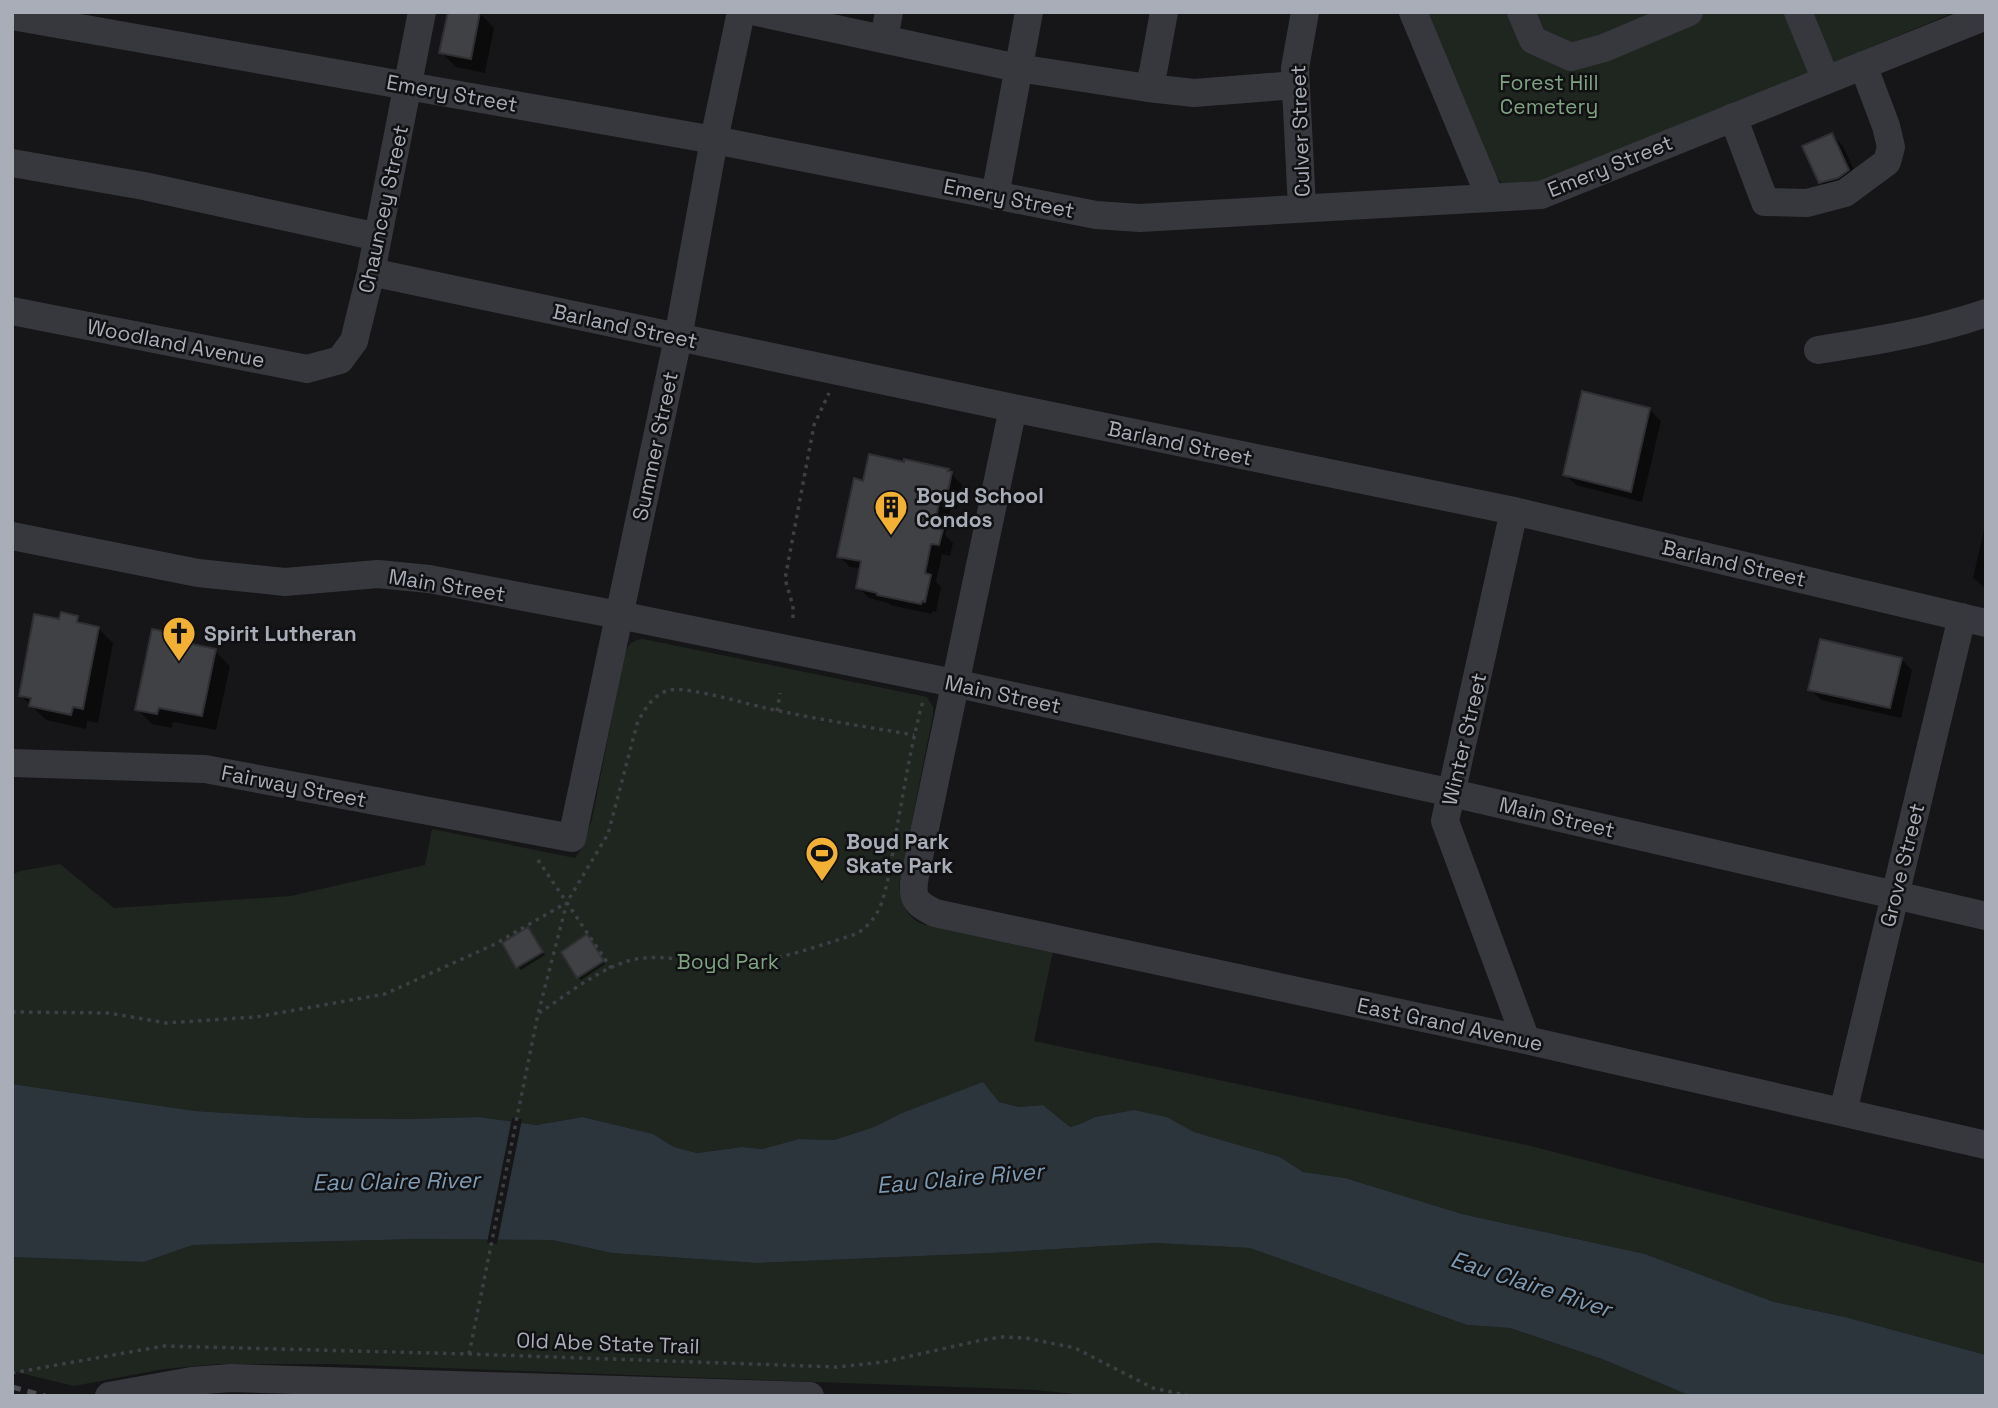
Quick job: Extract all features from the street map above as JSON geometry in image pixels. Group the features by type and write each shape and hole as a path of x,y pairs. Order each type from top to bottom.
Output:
{"street":[{"name":"Chauncey Street","path":"340,360 354,341 371,272 422,12"},
{"name":"Summer Street","path":"572,838 678,338 714,140 741,12"},
{"path":"757,12 887,26 1018,68 1148,88 1194,93 1296,85"},
{"path":"995,196 1029,12"},
{"path":"1148,88 1164,12"},
{"name":"Culver Street","path":"1302,208 1295,68 1305,12"},
{"path":"1413,12 1490,197"},
{"path":"1521,12 1533,40 1571,57 1604,48 1689,12"},
{"path":"1798,12 1826,80"},
{"name":"Emery Street","path":"12,16 714,140 1096,215 1140,218 1541,195 1986,16"},
{"path":"1733,117 1765,202 1807,204 1845,193 1887,162 1891,147 1863,65"},
{"path":"12,163 144,186 378,237"},
{"name":"Barland Street","path":"371,272 1514,511 1974,620"},
{"name":"Woodland Avenue","path":"12,311 307,369 340,360"},
{"path":"1818,349 1892,338 1986,313"},
{"path":"954,682 1013,408"},
{"name":"Winter Street","path":"1514,511 1446,821 1526,1040"},
{"name":"Main Street","path":"12,536 198,573 285,582 378,574 429,579 619,614 954,682 1986,916"},
{"name":"Grove Street","path":"1843,1112 1894,894 1974,620"},
{"name":"East Grand Avenue","path":"954,682 913,884 913,894 917,902 935,912 1526,1040 1986,1146"},
{"name":"Fairway Street","path":"12,763 205,769 572,838"},
{"path":"109,1396 192,1381 231,1378 602,1392 810,1396"}],"path":[{"path":"793,618 793,606 785,579 814,425 829,397 834,370"},
{"path":"469,1354 537,1016 567,902 608,834 637,724 652,700 666,691 685,690 777,711 914,735"},
{"path":"777,711 780,693"},
{"path":"537,1016 604,971 628,961 652,957 730,964 763,960 844,938 866,928 882,902 888,878 914,735 924,696"},
{"path":"538,860 611,968"},
{"path":"12,1012 109,1013 166,1023 256,1017 385,994 493,945 567,902"},
{"name":"Old Abe State Trail","path":"12,1373 164,1346 837,1367 884,1362 1002,1337 1026,1338 1075,1348 1153,1388 1190,1396"}],"green space":[{"name":"Forest Hill Cemetery","path":"1427,12 1955,12 1539,186 1506,187 1496,177"},
{"name":"Boyd Park","path":"643,639 927,697 933,707 933,715 899,886 901,898 908,913 922,924 1053,951 1034,1041 1531,1146 1986,1264 1986,1355 1845,1317 1774,1302 1645,1254 1462,1214 1345,1178 1303,1172 1280,1157 1194,1132 1167,1117 1134,1110 1095,1117 1070,1127 1043,1105 1019,1107 999,1102 983,1083 902,1113 874,1127 834,1140 799,1139 762,1149 742,1147 697,1153 674,1147 653,1134 583,1117 536,1125 479,1117 312,1118 195,1111 12,1084 12,875 20,871 60,864 114,908 291,896 425,865 432,829 575,858 582,848 592,819 624,656 630,644"},
{"path":"418,1239 552,1240 612,1253 756,1263 1155,1243 1251,1248 1467,1325 1510,1328 1602,1359 1691,1396 1095,1396 1036,1390 332,1364 218,1364 164,1369 74,1386 12,1371 12,1257 144,1262 193,1245"}],"water":[{"name":"Eau Claire River","path":"983,1082 999,1102 1019,1107 1043,1105 1070,1127 1095,1117 1134,1110 1167,1117 1194,1132 1280,1157 1303,1172 1345,1178 1462,1214 1645,1254 1774,1302 1845,1317 1986,1355 1986,1396 1691,1396 1602,1359 1510,1328 1467,1325 1250,1248 1155,1243 756,1263 612,1253 552,1240 418,1239 193,1245 144,1262 12,1257 12,1084 195,1111 312,1118 479,1117 536,1125 583,1117 653,1134 674,1147 697,1153 742,1147 762,1149 799,1139 834,1140 874,1127 902,1113"}],"pier":[{"path":"512,1118 522,1119 497,1244 487,1243"}],"building":[{"path":"448,12 480,12 471,59 439,53"},
{"path":"1832,133 1849,170 1838,178 1819,183 1802,146"},
{"path":"1582,391 1650,408 1631,492 1563,475"},
{"name":"Boyd School Condos","path":"869,454 904,462 904,459 949,469 948,471 952,472 946,499 940,498 934,528 943,530 939,545 931,544 925,573 931,575 925,602 922,601 921,604 856,588 861,561 837,557 854,478 863,481"},
{"path":"61,612 78,616 77,622 99,627 83,709 73,707 71,715 29,706 31,698 19,696 34,614 59,619"},
{"path":"152,629 184,635 182,642 216,649 202,716 159,708 157,714 135,710"},
{"path":"1820,639 1902,658 1890,708 1808,690"},
{"path":"528,927 543,952 516,968 502,943"},
{"path":"587,934 604,961 577,978 561,952"}],"railway":[{"path":"12,1387 45,1396"}],"place":[{"name":"Boyd School Condos","path":"891,537"},
{"name":"Spirit Lutheran","path":"179,663"},
{"name":"Boyd Park Skate Park","path":"822,883"}]}
